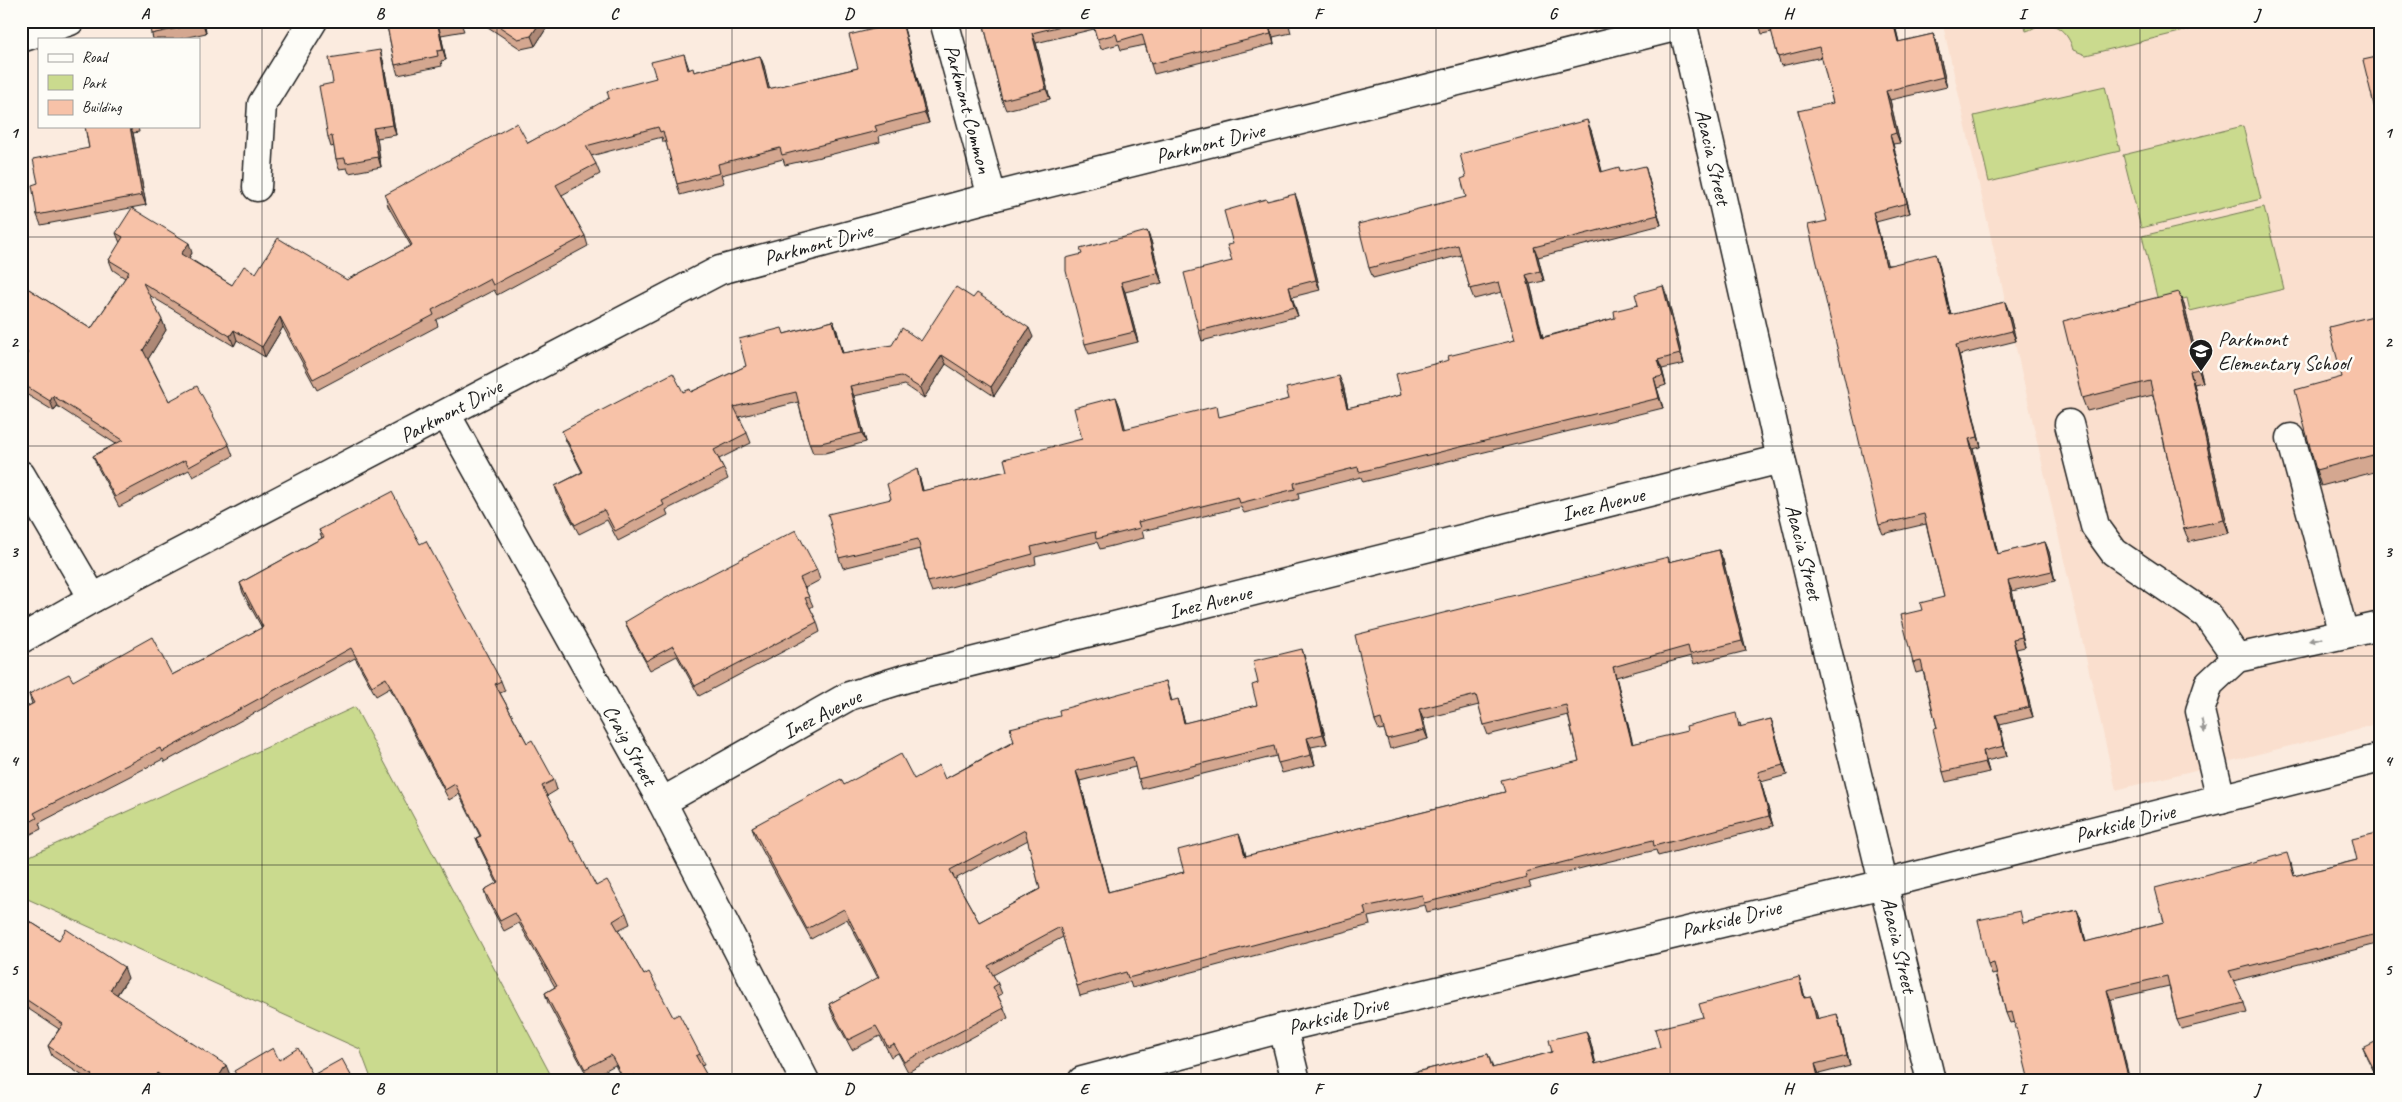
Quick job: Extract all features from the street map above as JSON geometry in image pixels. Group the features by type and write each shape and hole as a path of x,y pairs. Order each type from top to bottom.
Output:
{"street":[{"path":"21,38 70,21"},
{"path":"256,187 262,104 313,21"},
{"name":"Parkmont Common","path":"944,21 992,197"},
{"name":"Parkmont Drive","path":"21,639 93,598 720,270 992,197 1682,23"},
{"name":"Acacia Street","path":"1682,23 1781,459 1931,1081"},
{"name":"Craig Street","path":"446,414 662,802 805,1081"},
{"path":"2068,424 2095,526 2114,552 2207,615 2237,658"},
{"path":"2290,438 2344,634"},
{"name":"Inez Avenue","path":"662,802 857,694 917,676 1781,459"},
{"path":"21,475 93,598"},
{"path":"2221,799 2200,711 2209,684 2237,658 2381,626"},
{"name":"Parkside Drive","path":"1082,1081 1283,1028 1884,884 2381,758"},
{"path":"1283,1028 1296,1081"}],"shaded area":[{"name":"Parkmont Elementary School","path":"1942,21 2381,21 2381,723 2116,790"}],"green space":[{"path":"2024,21 2225,21 2086,55 2073,50 2064,32 2055,26 2042,24 2026,31"},
{"path":"2105,86 2120,151 1989,182 1974,116"},
{"path":"2243,126 2261,199 2141,228 2123,155"},
{"path":"2264,207 2284,289 2190,311 2187,298 2159,305 2142,236"},
{"path":"355,707 554,1081 372,1081 360,1049 21,896 21,860"}],"building":[{"path":"149,21 202,21 202,23 151,34"},
{"path":"386,21 459,21 438,25 443,50 437,51 438,56 395,65"},
{"path":"491,21 541,21 531,36 518,39"},
{"path":"983,21 1082,21 1032,33 1046,89 1002,100"},
{"path":"1092,21 1287,21 1288,23 1269,27 1271,34 1151,64 1142,34 1118,41 1116,34 1097,39"},
{"path":"1758,21 1893,21 1898,42 1933,34 1943,77 1886,91 1896,133 1890,135 1907,203 1873,212 1886,266 1936,254 1950,315 2005,302 2012,331 1956,345 1978,437 1969,439 1997,554 2045,542 2052,571 2008,581 2022,637 2013,639 2029,707 1996,715 2004,746 1983,751 1985,762 1943,772 1933,729 1937,728 1921,661 1913,663 1901,615 1922,610 1920,603 1944,597 1924,514 1879,525 1808,225 1827,221 1798,111 1833,103 1819,47 1778,57 1769,22 1759,24"},
{"path":"902,22 925,113 875,126 877,131 782,155 780,148 718,164 720,173 677,184 663,131 660,132 658,127 586,146 596,164 556,185 585,236 493,285 490,279 432,310 434,315 313,379 280,317 262,347 234,330 230,336 143,283 162,320 143,350 169,401 197,386 229,445 189,467 185,460 115,497 93,456 123,440 53,396 50,401 21,383 21,363 28,353 21,349 21,284 91,329 129,272 109,260 123,237 116,233 132,208 189,243 181,254 232,285 244,266 256,273 278,238 347,280 412,245 385,195 517,123 528,143 609,98 607,91 656,78 651,62 684,54 688,70 693,68 694,72 760,56 768,89 858,68 849,35"},
{"path":"380,50 393,125 373,128 378,157 346,163 345,158 336,159 332,136 328,137 319,86 333,83 329,58"},
{"path":"2381,56 2381,134 2363,60"},
{"path":"1587,120 1601,172 1619,167 1620,172 1645,166 1658,215 1534,247 1540,271 1526,275 1542,338 1615,318 1614,311 1638,305 1635,294 1663,286 1680,354 1658,360 1663,376 1654,378 1659,398 1359,472 1358,467 1294,483 1295,489 1240,503 1238,497 1138,522 1140,528 1096,539 1095,532 1031,547 1033,554 928,582 918,539 839,558 828,514 891,499 887,484 917,469 922,491 1007,471 1004,459 1082,439 1074,408 1116,397 1124,429 1217,406 1219,417 1289,399 1286,388 1339,376 1347,408 1401,395 1396,374 1449,360 1448,356 1515,340 1499,282 1470,289 1458,245 1369,268 1358,224 1466,197 1461,179 1466,177 1460,154"},
{"path":"85,128 130,128 142,195 37,215 32,185 38,183 33,159 89,148"},
{"path":"1295,194 1316,280 1289,287 1294,307 1199,331 1184,273 1232,261 1227,245 1233,244 1224,211 1266,199 1267,201"},
{"path":"1147,231 1158,273 1121,282 1134,332 1085,344 1066,271 1066,258 1082,254 1080,249"},
{"path":"956,287 973,298 977,293 1029,328 991,387 942,355 920,388 901,376 850,386 862,433 821,443 809,443 796,392 734,407 747,433 714,450 724,469 662,501 664,505 615,531 604,510 575,525 555,486 583,472 562,431 673,373 683,392 690,389 691,392 746,366 739,339 782,328 784,334 833,321 842,353 892,345 902,328 921,341"},
{"path":"2179,292 2198,369 2190,371 2224,520 2184,529 2150,381 2082,398 2063,321"},
{"path":"2381,314 2381,484 2373,455 2316,470 2295,390 2342,377 2329,327"},
{"path":"392,492 420,544 426,541 501,681 495,684 527,743 532,740 554,780 542,786 571,842 573,841 596,886 607,880 626,913 613,921 644,975 649,972 673,1017 679,1014 700,1054 696,1056 710,1081 639,1081 635,1075 624,1080 611,1055 585,1069 545,993 557,986 515,913 500,921 484,890 498,882 476,838 481,836 455,784 445,790 386,678 372,686 351,648 162,752 160,748 34,813 37,818 21,827 21,710 34,703 29,694 69,674 73,681 152,637 172,675 263,627 240,583 324,537 319,530"},
{"path":"796,530 817,570 800,578 809,597 805,598 817,622 695,686 673,646 646,661 625,622 662,600"},
{"path":"1719,550 1742,641 1690,654 1688,646 1613,667 1632,744 1687,731 1686,726 1736,713 1739,727 1771,719 1783,765 1758,772 1769,816 1654,846 1653,840 1587,856 1526,872 1527,877 1424,903 1422,895 1364,907 1366,915 1128,978 1126,972 1077,986 1060,927 988,966 998,984 993,987 1004,1008 904,1062 894,1044 888,1047 876,1026 848,1040 829,1004 879,977 844,909 807,929 752,827 841,779 844,785 901,754 914,779 939,765 945,779 1014,742 1010,728 1060,716 1059,710 1166,681 1171,701 1178,699 1184,723 1257,705 1252,685 1258,683 1253,661 1302,649 1323,734 1307,738 1311,755 1278,763 1274,746 1138,779 1133,757 1076,771 1108,892 1184,872 1178,850 1239,834 1245,856 1505,792 1501,780 1579,761 1566,705 1484,725 1476,695 1419,709 1424,730 1387,739 1381,719 1375,721 1355,635 1668,557 1669,562","holes":["1025,830 1040,889 979,922 950,870"]},
{"path":"2381,832 2381,933 2229,971 2244,1003 2177,1020 2167,976 2107,990 2129,1081 2029,1081 2012,1012 2006,1013 1994,963 1988,965 1978,920 2020,911 2023,923 2077,910 2085,942 2164,922 2155,888 2287,853 2294,876 2357,860 2352,839"},
{"path":"21,916 59,940 66,929 124,967 110,990 226,1065 216,1081 169,1081 157,1073 152,1081 88,1081 92,1075 48,1046 63,1024 21,996"},
{"path":"1799,977 1804,998 1811,997 1816,1019 1837,1014 1847,1056 1815,1064 1819,1081 1389,1081 1388,1079 1488,1054 1492,1068 1552,1052 1549,1040 1586,1031 1595,1064 1660,1047 1655,1029 1703,1017 1699,1004"},
{"path":"2381,1039 2381,1081 2380,1081 2363,1048"},
{"path":"273,1048 279,1060 298,1048 313,1075 342,1059 354,1081 240,1081 234,1071"}],"place":[{"name":"Parkmont Elementary School","path":"2201,372"}]}
